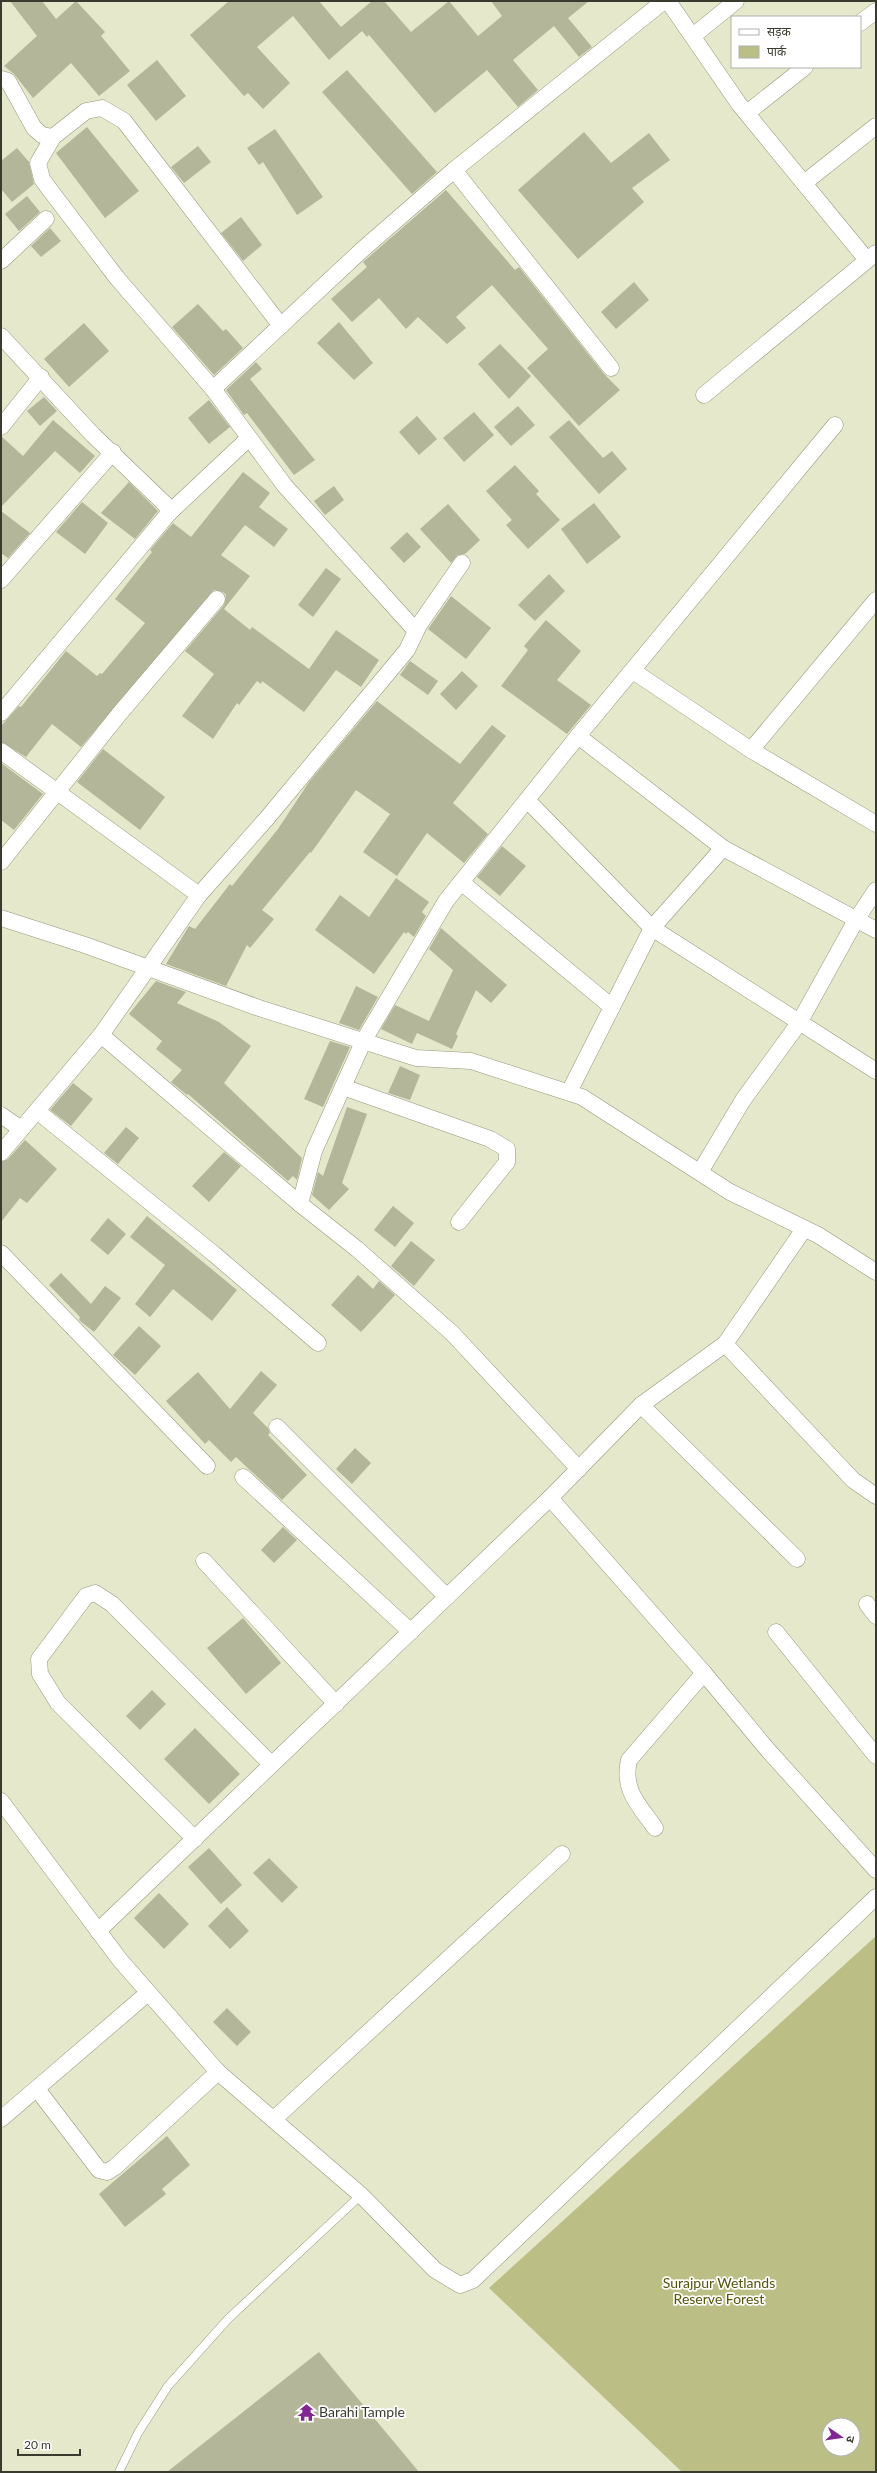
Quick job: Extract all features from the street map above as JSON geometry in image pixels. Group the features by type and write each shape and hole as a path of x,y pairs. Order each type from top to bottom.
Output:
{"street":[{"path":"213,389 363,249 454,170 664,1"},
{"path":"668,1 746,113 804,183 872,256 704,395"},
{"path":"693,36 736,1"},
{"path":"861,23 876,11"},
{"path":"746,113 804,68"},
{"path":"1,79 8,81 34,128 42,135 53,137"},
{"path":"281,326 124,121 102,108 86,111 53,137 38,163 42,179 117,278 213,389 285,486 416,631"},
{"path":"804,183 876,126"},
{"path":"454,170 611,368"},
{"path":"1,261 46,219"},
{"path":"1,336 93,434 166,505 169,513"},
{"path":"1,427 41,377"},
{"path":"300,1204 314,1150 364,1040 446,901 578,736 835,424"},
{"path":"1,713 169,513 249,438"},
{"path":"1,580 113,452"},
{"path":"1,1153 101,1035 199,895 268,817 402,656 416,631 462,563"},
{"path":"1,862 57,790 217,599"},
{"path":"751,750 876,600"},
{"path":"633,671 751,750 876,824"},
{"path":"578,736 723,848 876,930"},
{"path":"1,751 57,790 199,895"},
{"path":"527,800 652,928 799,1024 876,1071"},
{"path":"569,1092 652,928 723,848"},
{"path":"461,882 612,1007"},
{"path":"700,1172 743,1100 799,1024 856,920 876,890"},
{"path":"1,918 85,945 259,1008 364,1040 416,1058 471,1061 582,1097 730,1192 804,1229 876,1272"},
{"path":"101,1035 300,1204 357,1249 452,1333 579,1469"},
{"path":"343,1087 490,1139 507,1149 507,1162 459,1222"},
{"path":"37,1111 214,1254 318,1343"},
{"path":"1,1115 21,1129"},
{"path":"98,1931 195,1839 270,1764 412,1632 550,1498 641,1405 724,1344 804,1229"},
{"path":"1,1253 208,1466"},
{"path":"724,1344 853,1480 876,1496"},
{"path":"641,1405 797,1559"},
{"path":"277,1427 447,1597"},
{"path":"243,1477 412,1632"},
{"path":"550,1498 704,1673 767,1749 876,1870"},
{"path":"204,1561 336,1704"},
{"path":"195,1839 58,1703 40,1674 39,1659 86,1596 95,1594 112,1604 270,1764"},
{"path":"776,1632 876,1756"},
{"path":"655,1828 628,1788 626,1773 629,1760 704,1673"},
{"path":"1,1802 98,1931 148,1993 218,2072 361,2195 435,2270 460,2285 467,2284 876,1897"},
{"path":"274,2119 562,1854"},
{"path":"1,2119 148,1993"},
{"path":"37,2089 99,2170 107,2172 115,2167 218,2072"}],"lane":[{"path":"119,2472 138,2434 168,2386 228,2319 361,2195"}],"green space":[{"name":"Surajpur Wetlands Reserve Forest","path":"876,1936 876,2472 682,2472 489,2288"}],"building":[{"path":"10,1 42,1 56,19 76,1 105,32 101,36 130,71 99,96 71,63 33,98 14,74 4,66 37,36"},
{"path":"229,1 319,1 341,27 372,1 384,1 411,32 449,1 478,36 502,16 491,1 589,1 568,18 592,47 579,57 554,26 513,60 538,90 518,107 487,70 435,113 369,35 367,37 362,31 329,60 293,16 257,47 290,83 263,109 248,93 244,96 190,35"},
{"path":"157,60 186,96 156,121 127,85"},
{"path":"347,70 437,172 412,194 322,92"},
{"path":"87,127 139,191 105,218 56,153"},
{"path":"275,129 323,197 297,215 263,162 259,165 247,148"},
{"path":"584,132 611,163 649,133 670,160 632,188 644,202 578,259 518,190"},
{"path":"198,146 211,162 184,183 171,167"},
{"path":"17,148 29,162 34,184 12,202 1,189 1,161"},
{"path":"446,190 515,270 519,267 604,374 620,390 579,426 527,368 548,349 492,285 456,317 466,328 447,344 418,317 406,329 379,298 352,322 331,299 367,267 363,262"},
{"path":"27,196 40,212 19,231 5,214"},
{"path":"241,217 262,245 243,261 221,233"},
{"path":"50,228 61,241 41,257 31,246"},
{"path":"634,282 649,300 616,329 601,312"},
{"path":"198,304 223,331 226,329 243,348 214,375 172,327"},
{"path":"339,322 373,363 354,380 317,343"},
{"path":"84,323 109,351 69,387 44,359"},
{"path":"500,344 531,376 509,399 478,364"},
{"path":"256,362 262,369 250,379 315,460 294,475 247,413 244,415 226,390"},
{"path":"44,397 57,411 40,426 27,411"},
{"path":"209,400 230,427 209,444 188,418"},
{"path":"518,406 535,425 511,446 494,427"},
{"path":"474,412 494,435 464,462 443,438"},
{"path":"417,416 437,439 419,455 399,432"},
{"path":"53,420 95,456 80,473 55,451 1,507 1,436 23,456"},
{"path":"569,420 603,458 612,451 627,469 599,494 549,437"},
{"path":"515,465 539,491 536,494 560,520 528,549 506,525 512,520 486,491"},
{"path":"243,472 270,493 259,507 288,529 274,547 245,525 221,555 250,576 224,609 250,630 252,627 309,669 336,630 379,660 361,687 336,670 304,712 262,681 261,684 257,681 239,705 237,703 213,739 182,716 214,674 185,651 224,605 226,595 223,592 214,590 81,747 52,724 26,757 1,742 1,726 19,706 21,707 66,651 97,676 100,673 102,674 145,623 115,599 152,552 150,550 173,523 191,537"},
{"path":"129,482 158,511 135,539 101,513"},
{"path":"334,486 344,500 325,515 314,501"},
{"path":"82,502 108,523 85,554 56,532"},
{"path":"594,503 621,537 587,564 561,529"},
{"path":"448,504 480,540 465,554 458,555 451,563 420,529"},
{"path":"1,511 30,533 8,558 1,553"},
{"path":"407,532 421,547 404,563 390,548"},
{"path":"326,568 341,579 313,617 298,605"},
{"path":"549,574 565,591 535,621 518,605"},
{"path":"451,596 491,628 466,659 428,629"},
{"path":"546,620 581,651 557,680 591,705 567,734 501,686 528,650 524,646"},
{"path":"410,661 438,681 428,695 400,675"},
{"path":"462,671 478,686 456,710 440,694"},
{"path":"377,701 460,764 492,725 506,736 453,803 488,834 464,863 427,833 397,876 363,852 390,814 356,790 311,853 310,852 262,910 274,919 250,948 247,945 226,986 166,964 189,926 195,929 230,884 232,886 278,829 309,782"},
{"path":"103,749 165,797 140,830 77,782"},
{"path":"1,763 43,794 14,830 1,820"},
{"path":"502,846 526,866 500,896 477,877"},
{"path":"396,878 429,902 422,912 426,916 414,937 408,932 406,934 404,932 374,974 315,930 340,895 369,917"},
{"path":"441,928 507,985 491,1003 476,990 456,1034 458,1036 452,1049 417,1033 412,1044 381,1029 395,1005 429,1021 453,970 429,949"},
{"path":"156,981 186,992 177,1003 219,1022 251,1046 224,1083 302,1158 297,1180 293,1176 288,1181 188,1094 187,1095 171,1082 182,1070 156,1049 162,1041 129,1014"},
{"path":"356,986 378,997 359,1030 339,1023"},
{"path":"330,1041 350,1047 323,1107 304,1099"},
{"path":"400,1066 420,1075 410,1100 388,1093"},
{"path":"73,1083 93,1099 71,1126 50,1110"},
{"path":"347,1107 367,1114 342,1183 349,1189 329,1210 312,1195 318,1172 323,1176"},
{"path":"126,1127 139,1138 118,1164 104,1153"},
{"path":"25,1140 57,1169 27,1203 20,1198 1,1222 1,1162 8,1159"},
{"path":"224,1152 241,1166 209,1202 192,1186"},
{"path":"393,1206 414,1223 395,1247 374,1230"},
{"path":"147,1216 237,1290 212,1321 173,1289 150,1317 135,1304 165,1265 130,1237"},
{"path":"108,1218 126,1234 108,1255 90,1240"},
{"path":"411,1241 435,1260 414,1286 391,1266"},
{"path":"61,1273 91,1304 105,1286 121,1298 94,1332 79,1320 80,1317 49,1285"},
{"path":"358,1275 373,1289 379,1281 395,1295 361,1332 331,1305"},
{"path":"139,1326 161,1346 135,1375 113,1355"},
{"path":"261,1371 277,1385 253,1413 268,1428 270,1433 268,1435 307,1475 282,1500 236,1457 231,1462 209,1440 205,1444 166,1401 198,1372 230,1409"},
{"path":"355,1448 371,1463 352,1484 336,1469"},
{"path":"283,1527 297,1540 274,1563 261,1550"},
{"path":"243,1618 281,1663 246,1694 207,1648"},
{"path":"152,1690 166,1704 140,1730 126,1716"},
{"path":"195,1728 240,1774 209,1804 164,1759"},
{"path":"209,1848 242,1885 221,1904 188,1867"},
{"path":"269,1858 298,1887 282,1903 253,1873"},
{"path":"159,1893 189,1924 164,1949 134,1918"},
{"path":"227,1907 249,1931 230,1949 208,1926"},
{"path":"227,2008 251,2032 237,2046 213,2022"},
{"path":"167,2136 190,2165 162,2189 166,2194 125,2227 99,2194"},
{"name":"Barahi Tample","path":"319,2352 419,2472 167,2472"}],"place":[{"name":"Barahi Tample","path":"306,2412"}]}
